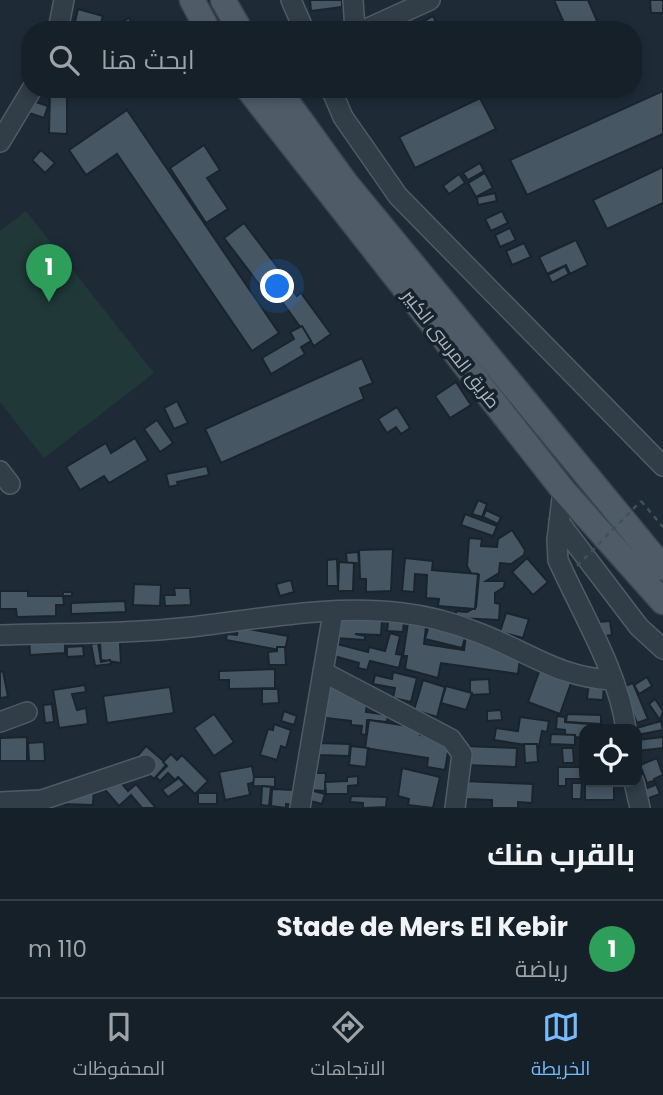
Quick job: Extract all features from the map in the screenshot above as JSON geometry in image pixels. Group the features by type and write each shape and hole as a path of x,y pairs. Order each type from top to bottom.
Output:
{"main road":[{"path":"192,0 203,21"},
{"path":"223,0 235,21"},
{"name":"طريق المرسى الكبير","path":"255,98 563,490 663,602"},
{"name":"طريق المرسى الكبير","path":"284,98 345,182 663,568"}],"street":[{"path":"60,21 64,0"},
{"path":"291,0 300,21"},
{"path":"353,0 354,21"},
{"path":"384,21 430,0"},
{"path":"0,142 27,98"},
{"path":"335,98 343,117 397,196 663,466"},
{"path":"563,490 558,560 613,680 625,724"},
{"path":"559,522 639,627 663,649"},
{"path":"0,635 175,628 376,610 431,618 481,633 562,673 587,679 613,680"},
{"path":"300,808 334,613"},
{"path":"323,672 451,739 459,748 462,762 455,808"},
{"path":"0,722 27,712"},
{"path":"0,802 56,802 146,765"},
{"path":"635,787 640,808"}],"path":[{"path":"577,566 641,501 663,527"}],"green space":[{"path":"26,211 154,373 44,458 0,402 0,231"}],"building":[{"path":"310,0 342,0 342,7 311,11"},
{"path":"554,0 588,0 597,21 563,21"},
{"path":"650,0 663,0 663,13 651,13"},
{"path":"78,9 103,16 102,21 75,21"},
{"path":"663,91 663,134 527,195 510,160"},
{"path":"50,98 67,98 67,134 49,133"},
{"path":"480,98 496,129 415,168 399,137"},
{"path":"30,100 48,106 44,118 26,112"},
{"path":"127,110 279,333 252,351 117,154 86,175 69,150"},
{"path":"204,145 220,170 207,178 228,209 206,223 170,168"},
{"path":"41,150 55,163 45,173 32,160"},
{"path":"480,163 484,171 468,180 463,173"},
{"path":"663,167 663,203 607,229 593,200"},
{"path":"485,173 493,188 476,197 468,183"},
{"path":"459,174 465,183 449,194 443,186"},
{"path":"495,193 497,201 478,205 477,197"},
{"path":"502,211 508,223 491,231 485,219"},
{"path":"244,223 288,281 268,296 224,238"},
{"path":"510,228 516,240 500,247 495,235"},
{"path":"576,240 588,265 570,274 566,265 547,274 539,257"},
{"path":"524,243 531,257 512,265 506,251"},
{"path":"565,266 569,274 552,283 548,275"},
{"path":"287,283 297,296 301,293 331,334 314,346 275,292"},
{"path":"302,326 311,341 301,347 305,354 271,374 262,358 294,339 290,332"},
{"path":"362,358 373,383 360,388 364,399 221,463 205,429"},
{"path":"456,382 471,405 450,418 435,396"},
{"path":"177,401 188,423 174,429 164,408"},
{"path":"397,407 410,428 401,434 396,427 387,433 378,419"},
{"path":"157,420 173,443 160,452 144,429"},
{"path":"135,438 148,460 109,483 104,476 80,490 66,467 106,443 111,453"},
{"path":"207,466 209,475 177,482 178,485 169,487 166,474"},
{"path":"478,500 487,504 482,517 472,514"},
{"path":"486,510 501,517 498,524 483,517"},
{"path":"465,514 497,526 493,536 461,525"},
{"path":"512,530 525,550 524,555 511,564 500,563 499,573 486,581 505,581 504,587 495,593 495,603 500,604 499,620 456,618 456,611 467,612 476,607 479,575 472,575 467,566 469,538 482,539 481,546 497,547 498,539"},
{"path":"393,549 391,591 366,592 366,579 360,579 359,550"},
{"path":"358,552 359,563 347,564 346,553"},
{"path":"405,558 433,561 432,570 478,574 475,609 438,606 439,599 426,598 427,575 415,574 414,592 402,591"},
{"path":"527,558 548,582 533,595 512,572"},
{"path":"337,559 338,586 327,586 327,560"},
{"path":"339,562 354,563 353,591 338,591"},
{"path":"291,580 294,592 280,596 276,584"},
{"path":"134,584 161,585 160,606 133,605"},
{"path":"174,588 190,588 191,605 165,606 164,595 175,595"},
{"path":"0,591 28,591 28,596 63,596 64,605 56,605 56,616 17,617 16,609 0,609"},
{"path":"63,592 72,592 72,596 63,596"},
{"path":"125,601 126,612 71,614 71,603"},
{"path":"383,605 381,635 355,634 365,636 365,640 335,638 336,608"},
{"path":"390,608 404,622 403,632 387,631"},
{"path":"506,613 529,619 523,638 500,632"},
{"path":"409,616 427,619 424,644 464,650 466,636 522,644 518,674 441,663 438,678 405,669 407,656 403,656"},
{"path":"431,618 468,628 462,648 425,639"},
{"path":"610,621 612,635 599,637 597,622"},
{"path":"119,625 121,663 101,660 100,641"},
{"path":"238,627 288,636 285,651 226,640 227,634 237,635"},
{"path":"65,633 65,653 30,655 29,634"},
{"path":"390,633 400,636 396,654 402,655 399,668 370,661 367,670 358,668 359,663 334,656 337,644 368,652 369,647 385,651"},
{"path":"98,643 101,662 110,660 111,664 95,666 91,644"},
{"path":"83,646 84,656 67,657 67,647"},
{"path":"277,647 285,647 286,665 269,665 268,652 277,651"},
{"path":"543,661 575,672 560,714 528,702"},
{"path":"275,669 275,688 229,689 229,680 219,680 219,671"},
{"path":"3,671 8,697 0,698 0,672"},
{"path":"393,672 417,678 411,702 393,698 395,688 373,684 375,675 392,679"},
{"path":"647,677 652,686 639,694 634,685"},
{"path":"489,679 490,694 470,695 470,680"},
{"path":"423,680 445,687 437,717 414,710"},
{"path":"313,682 369,688 366,712 388,715 387,722 367,720 366,735 361,734 362,726 351,725 351,721 309,716"},
{"path":"589,682 604,683 603,700 587,699"},
{"path":"633,683 648,719 637,723 622,687"},
{"path":"85,685 86,692 72,694 77,710 86,708 88,724 59,728 53,690"},
{"path":"446,686 472,693 466,710 441,703"},
{"path":"170,687 174,713 107,723 103,696"},
{"path":"262,689 278,689 279,703 262,704"},
{"path":"655,699 663,711 660,720 649,704"},
{"path":"52,704 54,722 45,723 43,705"},
{"path":"501,710 502,720 487,721 487,711"},
{"path":"284,711 297,716 294,725 281,721"},
{"path":"214,714 234,742 214,756 194,728"},
{"path":"567,714 601,715 601,724 566,722"},
{"path":"557,716 565,717 565,722 589,724 579,724 579,737 565,736 565,730 556,729"},
{"path":"520,717 549,721 547,732 542,731 539,747 494,740 496,728 518,731"},
{"path":"369,720 421,728 420,735 450,740 445,770 427,767 428,758 365,748"},
{"path":"661,721 663,730 642,734 642,726"},
{"path":"274,724 291,730 286,748 281,746 277,760 260,755 268,729 273,730"},
{"path":"551,734 575,735 575,745 550,744"},
{"path":"27,737 27,761 0,761 0,738"},
{"path":"663,737 663,748 642,750 642,739"},
{"path":"44,742 45,761 29,761 28,743"},
{"path":"319,743 350,744 349,756 319,755"},
{"path":"524,744 537,744 538,762 525,763"},
{"path":"146,746 167,764 154,779 133,761"},
{"path":"351,746 368,748 366,767 349,765"},
{"path":"465,746 517,748 516,767 465,765"},
{"path":"562,748 573,748 574,763 563,763"},
{"path":"171,754 177,760 182,755 208,781 195,794 178,777 175,780 168,773 160,781 156,777 167,766 163,762"},
{"path":"657,758 663,775 654,779 660,794 644,800 640,791 655,785 653,781 647,783 642,764"},
{"path":"252,766 255,782 248,784 250,795 225,800 219,772"},
{"path":"558,767 579,767 579,779 566,779 566,786 558,786"},
{"path":"402,768 440,777 433,808 408,805 409,799 398,796"},
{"path":"311,773 326,773 325,791 310,790"},
{"path":"114,774 128,791 136,784 156,808 142,808 131,795 119,806 101,785"},
{"path":"358,776 358,785 348,786 348,794 326,794 325,782 347,781 347,777"},
{"path":"254,777 275,777 275,787 253,786"},
{"path":"179,778 185,785 168,797 162,790"},
{"path":"464,781 533,784 532,803 518,802 518,808 492,808 492,800 463,799"},
{"path":"572,783 579,783 579,787 582,787 581,799 572,799"},
{"path":"262,786 271,787 269,806 261,805"},
{"path":"94,787 93,805 59,804"},
{"path":"585,787 614,787 614,800 585,800"},
{"path":"272,789 295,790 294,805 286,804 286,808 271,806"},
{"path":"310,790 325,794 322,804 307,800"},
{"path":"198,793 217,793 217,804 198,804"},
{"path":"351,796 387,797 386,807 363,808 363,803 350,802"}],"place":[{"name":"Stade de Mers El Kebir","path":"49,302"}]}
